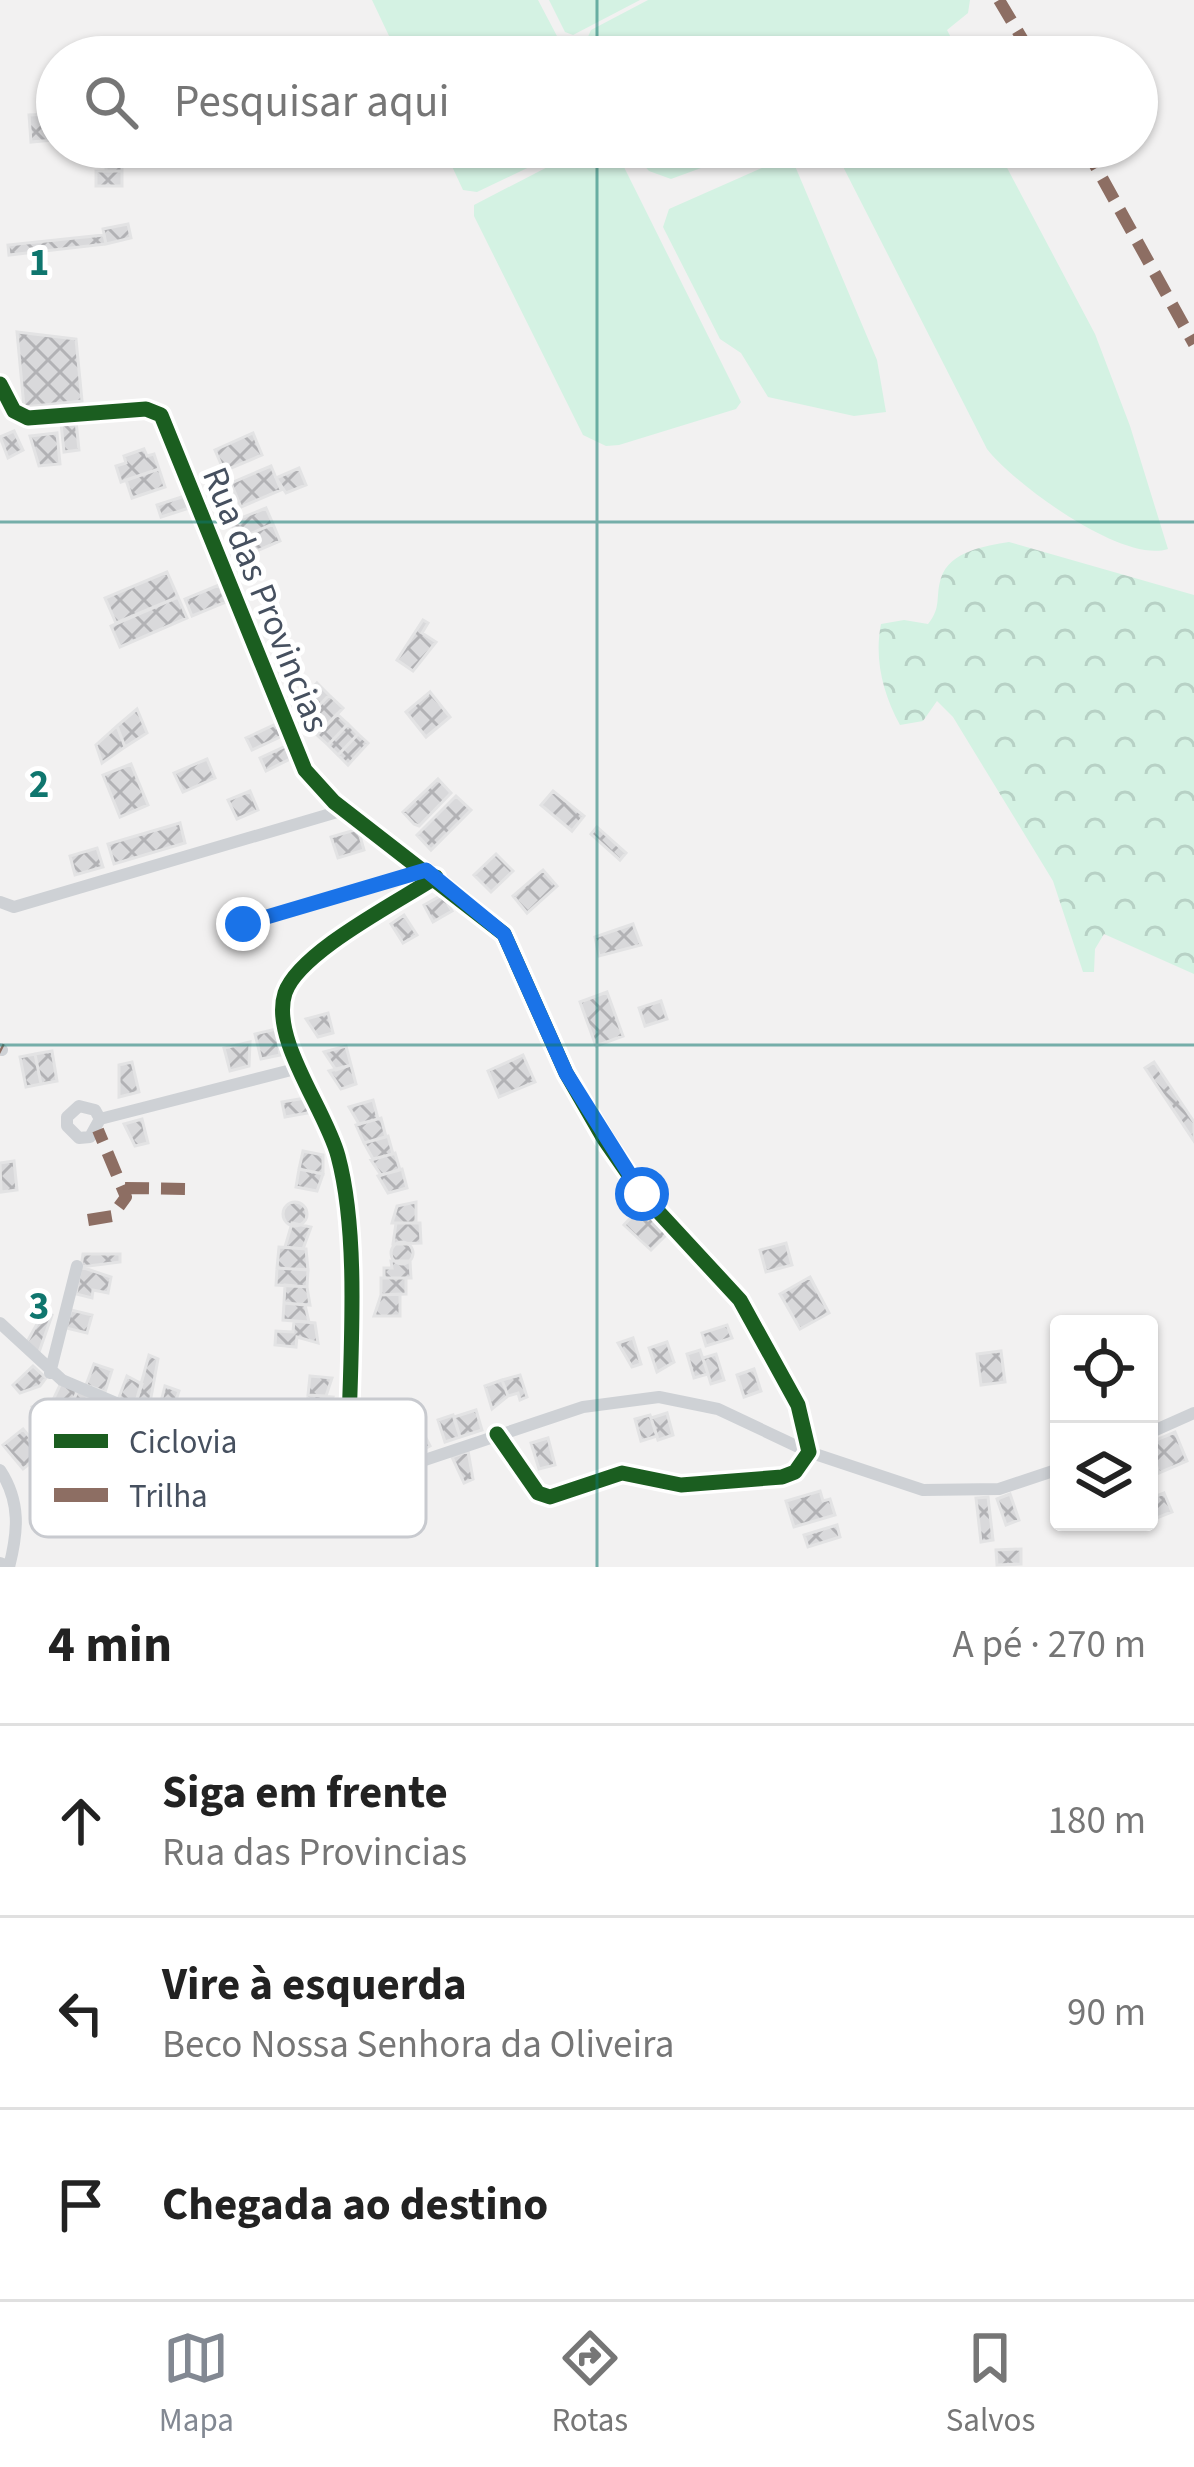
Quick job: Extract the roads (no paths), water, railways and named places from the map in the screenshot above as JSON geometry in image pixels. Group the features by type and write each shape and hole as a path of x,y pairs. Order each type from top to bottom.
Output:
{"street":[{"name":"Rua das Provincias","path":"0,383 14,411 28,418 146,409 161,415 294,752 344,810 504,934 566,1073 595,1122 642,1194 740,1300 798,1405 809,1452"},
{"path":"0,903 14,907 344,810"},
{"path":"243,924 431,874"},
{"path":"347,1399 345,1186 332,1135 299,1068 283,1016 285,995 296,972 431,874"},
{"path":"100,1119 299,1068"},
{"path":"50,1373 77,1265"},
{"path":"0,1323 50,1373 110,1399"},
{"path":"426,1459 605,1401 658,1397 718,1409 809,1452 889,1482 954,1493 999,1489 1050,1471"},
{"path":"1158,1429 1194,1413"},
{"path":"497,1434 538,1493 550,1497 622,1474 681,1485 782,1477 794,1472 809,1452"},
{"path":"0,1470 15,1503 17,1524 9,1567 0,1563"}]}
